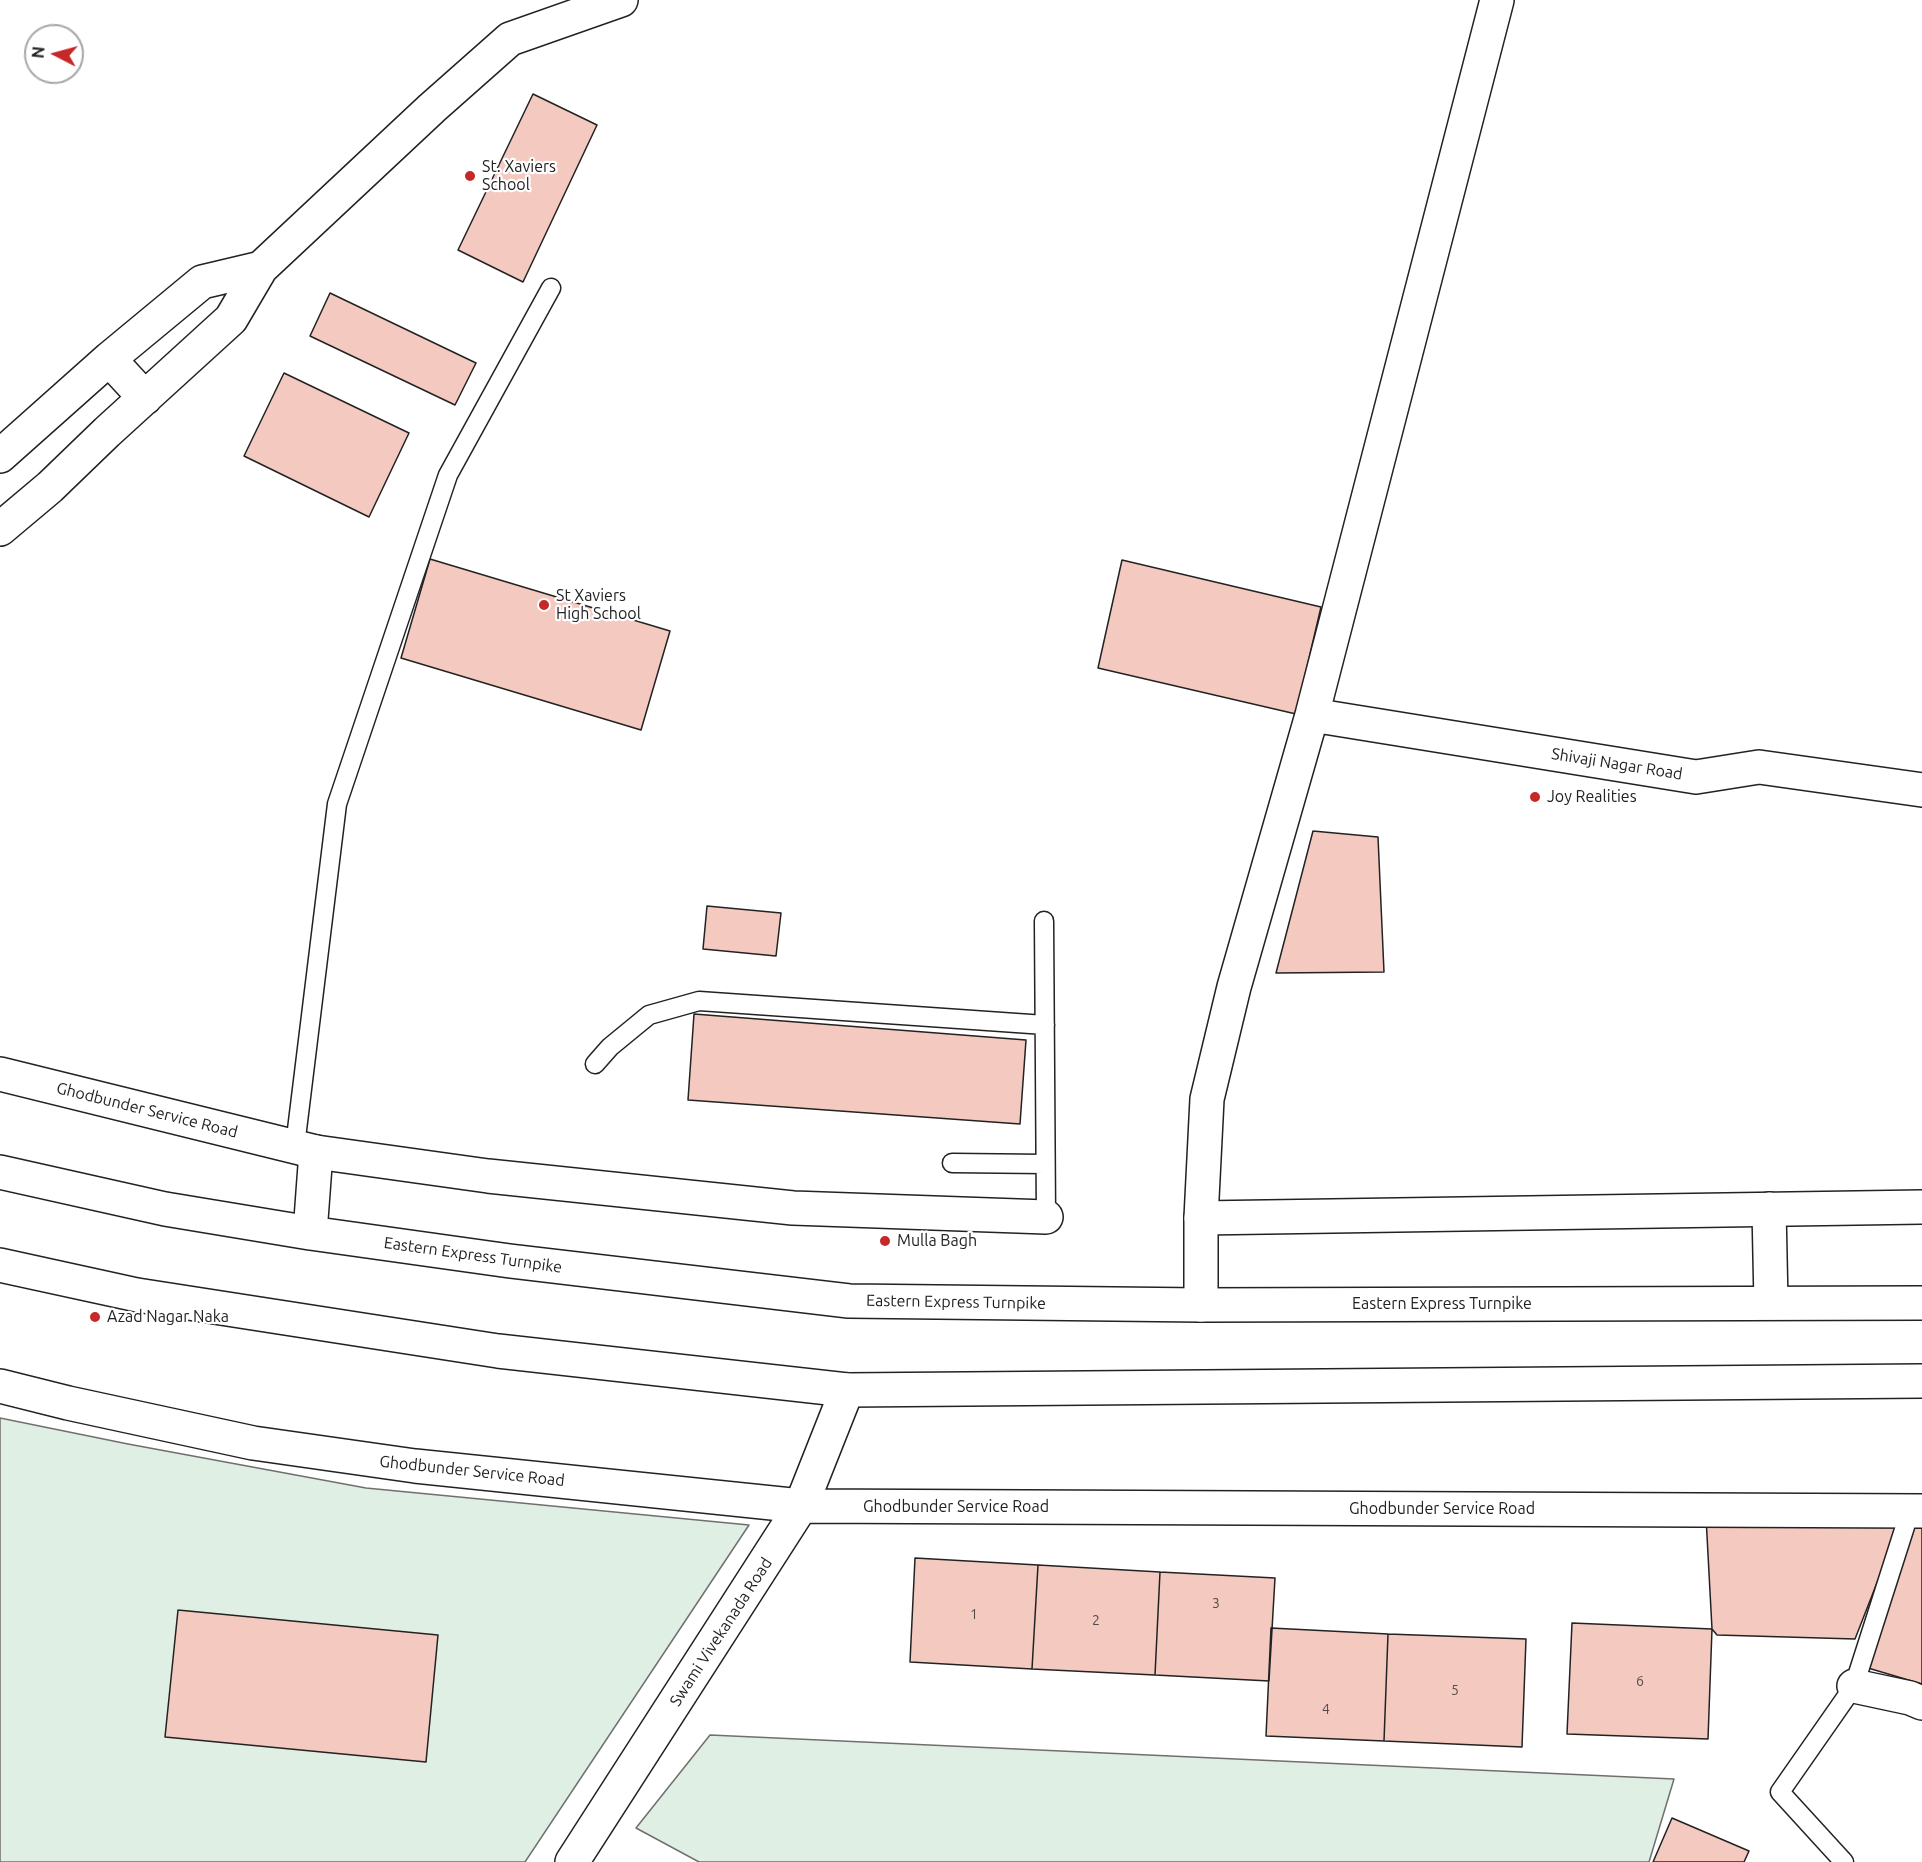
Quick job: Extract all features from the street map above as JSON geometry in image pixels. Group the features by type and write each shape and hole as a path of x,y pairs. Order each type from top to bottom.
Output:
{"street":[{"path":"0,529 50,487 231,319 261,268 432,108 510,39 621,0"},
{"path":"1201,1305 1207,1099 1234,987 1312,715 1497,0"},
{"path":"0,456 69,394 202,282 261,268"},
{"path":"110,359 145,398"},
{"path":"69,394 107,432"},
{"name":"Shivaji Nagar Road","path":"1312,715 1696,777 1759,767 1922,790"},
{"name":"Ghodbunder Service Road","path":"0,1074 306,1149 488,1176 793,1208 1046,1217"},
{"path":"306,1149 310,1233"},
{"name":"Eastern Express Turnpike","path":"0,1172 165,1209 310,1233 510,1261 849,1301 1201,1305 1922,1303"},
{"path":"1202,1218 1922,1207"},
{"path":"1768,1209 1771,1303"},
{"path":"0,1265 137,1295 498,1351 847,1390 1922,1382"},
{"name":"Ghodbunder Service Road","path":"0,1386 253,1443 415,1467 801,1506 1916,1511"},
{"name":"Swami Vivekanada Road","path":"581,1860 801,1506 847,1390"},
{"path":"1854,1686 1910,1698 1922,1703"}],"lane":[{"path":"306,1149 337,804 448,475 551,288"},
{"path":"1044,921 1046,1217"},
{"path":"595,1064 610,1047 649,1015 699,1001 1045,1025"},
{"path":"952,1162 1046,1164"},
{"path":"1844,1862 1780,1792 1854,1686 1916,1511"}],"green space":[{"path":"0,1418 366,1488 749,1525 525,1862 0,1862"},
{"path":"710,1735 1674,1779 1649,1862 699,1862 636,1828"}],"building":[{"path":"533,94 597,125 523,282 458,250"},
{"path":"330,293 476,363 455,405 310,336"},
{"path":"284,373 409,433 369,517 244,456"},
{"path":"430,559 670,631 641,730 401,658"},
{"path":"1122,560 1321,607 1296,714 1098,668"},
{"path":"1313,831 1378,837 1384,972 1276,973"},
{"path":"707,906 781,913 776,956 703,949"},
{"path":"694,1014 1026,1040 1020,1124 688,1100"},
{"path":"1706,1517 1900,1524 1855,1639 1717,1635 1712,1629"},
{"path":"1912,1518 1922,1522 1922,1684 1868,1668"},
{"path":"915,1558 1038,1565 1032,1669 910,1662"},
{"path":"1038,1565 1160,1572 1155,1675 1032,1669"},
{"path":"1160,1572 1275,1578 1269,1681 1155,1675"},
{"path":"178,1610 438,1635 426,1762 165,1737"},
{"path":"1572,1623 1712,1629 1708,1739 1567,1734"},
{"path":"1271,1628 1388,1634 1384,1741 1266,1736"},
{"path":"1388,1634 1526,1639 1522,1747 1384,1741"},
{"path":"1672,1818 1749,1851 1744,1862 1653,1862"}],"place":[{"name":"St. Xaviers School","path":"470,176"},
{"name":"St Xaviers High School","path":"544,605"},
{"name":"Joy Realities","path":"1535,797"},
{"name":"Mulla Bagh","path":"885,1241"},
{"name":"Azad Nagar Naka","path":"95,1317"}]}
